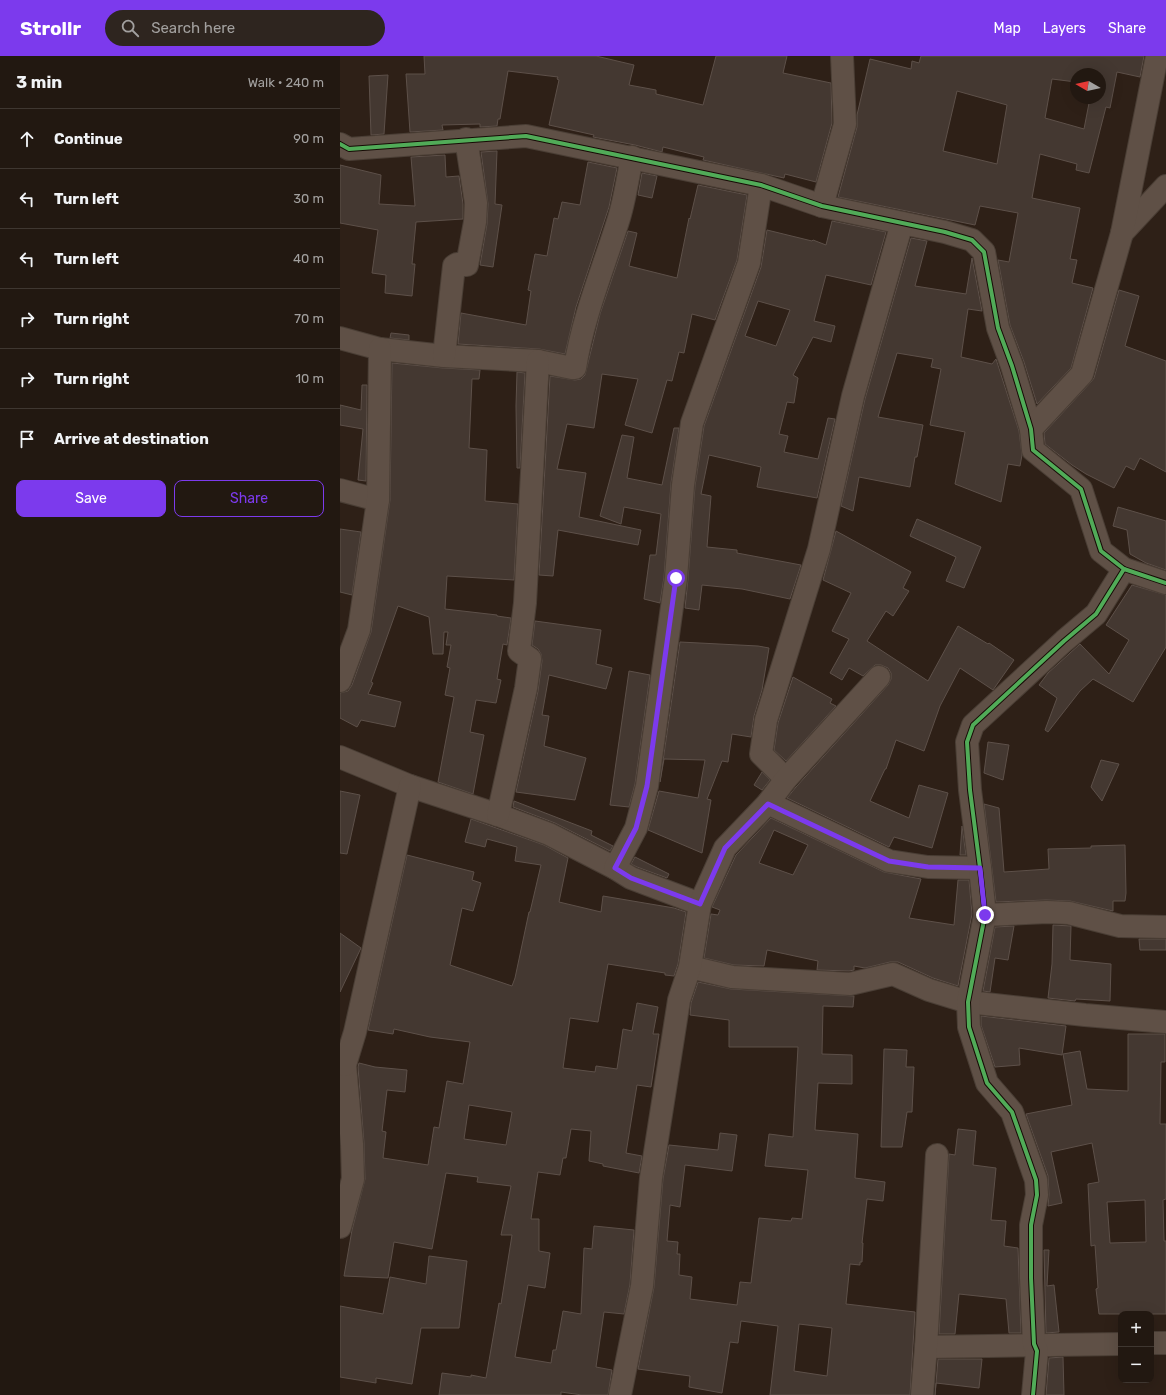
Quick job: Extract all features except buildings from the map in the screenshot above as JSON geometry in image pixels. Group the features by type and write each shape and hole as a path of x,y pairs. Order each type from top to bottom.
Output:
{"street":[{"path":"822,206 845,124 842,56"},
{"path":"1031,429 1082,374 1122,233 1157,56"},
{"path":"340,144 349,149 466,139 526,136 761,185 822,206 945,232 972,240 984,252 998,328 1012,366 1031,429 1033,450 1081,489 1101,551 1124,568 1166,582"},
{"path":"444,356 454,266 457,264 467,265 476,222 476,203 466,139"},
{"path":"340,338 380,349 444,356 538,361 575,368 588,316 620,216 632,157"},
{"path":"615,868 636,828 647,786 676,578 682,485 692,423 750,263 761,185"},
{"path":"1122,233 1166,186"},
{"path":"786,779 761,754 766,720 819,549 853,396 902,223"},
{"path":"340,681 359,630 378,500 380,349"},
{"path":"498,815 526,688 530,659 519,651 525,603 538,361"},
{"path":"340,490 378,500"},
{"path":"1033,1395 1037,1351 1034,1344 1031,1278 1031,1225 1037,1195 1036,1180 1012,1112 987,1084 969,1026 968,1002 985,915 970,790 967,742 973,725 1064,641 1096,614 1124,568"},
{"path":"620,1395 642,1286 651,1178 678,1008 690,967 700,904 725,848 768,804 786,779 879,677"},
{"path":"340,757 410,786 498,815 549,834 615,868 631,878 700,904"},
{"path":"340,1227 353,1178 352,1144 343,1062 355,1032 410,786"},
{"path":"768,804 889,861 928,867 980,868"},
{"path":"985,915 1047,912 1069,914 1120,926 1166,927"},
{"path":"690,967 732,976 850,984 893,974 929,990 968,1002 1166,1022"},
{"path":"922,1395 937,1155"},
{"path":"1154,1343 1166,1343"},
{"path":"926,1347 1034,1344 1118,1344"}],"cycle path":[{"path":"340,144 349,149 526,136 761,185 822,206 945,232 972,240 984,252 998,328 1012,366 1031,429 1033,450 1081,489 1101,551 1124,569 1166,583"},
{"path":"1033,1395 1037,1351 1034,1344 1031,1278 1031,1225 1037,1195 1036,1180 1012,1112 987,1083 969,1027 968,1002 985,915 970,790 967,742 973,725 1064,641 1096,614 1124,569"}],"route":[{"path":"676,578 647,786 636,828 615,868 631,878 700,904 725,848 768,804 889,861 928,867 980,868 985,915"}]}
